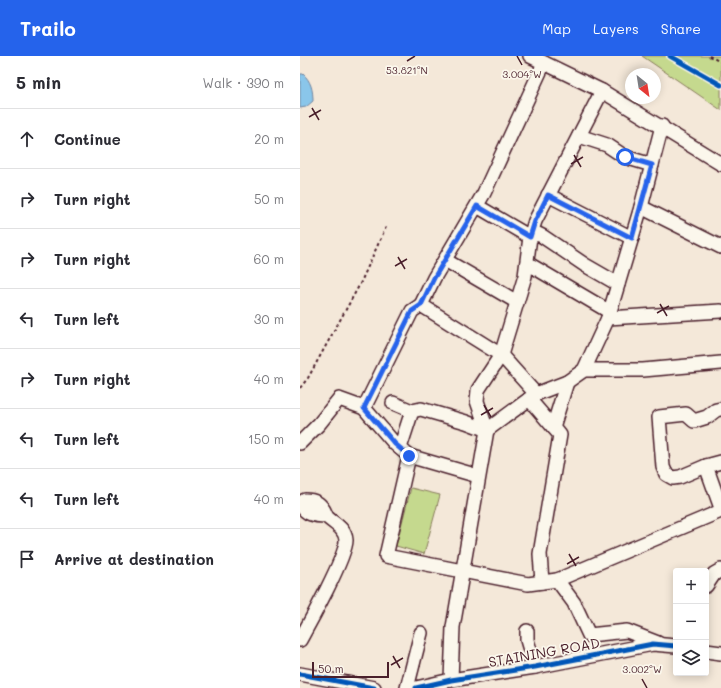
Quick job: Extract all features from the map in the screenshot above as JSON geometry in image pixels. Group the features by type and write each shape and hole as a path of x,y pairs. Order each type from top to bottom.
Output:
{"street":[{"path":"530,56 602,91 662,126 721,164"},
{"path":"364,408 412,311 421,305 484,193 544,63"},
{"path":"451,680 453,628 486,430 478,401 478,390 501,355 525,276 530,237 535,221 602,91"},
{"path":"486,430 532,397 567,382 584,370 609,315 641,207 662,126"},
{"path":"579,136 607,145 625,157 652,165"},
{"path":"548,195 632,238"},
{"path":"477,206 530,237"},
{"path":"641,207 721,247"},
{"path":"530,237 538,234 542,236 585,265 618,284"},
{"path":"445,260 517,302"},
{"path":"527,263 609,315 721,311"},
{"path":"421,305 501,355 560,435 540,554 542,582"},
{"path":"584,370 643,370 721,363"},
{"path":"553,427 567,382"},
{"path":"300,443 339,399 364,408 404,452 478,476"},
{"path":"393,402 412,411 420,409 466,422 486,430"},
{"path":"721,409 716,410 707,417 694,421 686,414 659,417 663,467 666,474 673,478 680,477 706,466 721,462"},
{"path":"412,411 386,556 462,572 528,584 557,580 721,510 706,466"},
{"path":"300,640 340,563 345,548 346,539 342,529 326,516"},
{"path":"709,582 714,574 721,570"},
{"path":"557,580 574,602 588,635 627,631 660,644"},
{"path":"527,632 527,640 535,667"},
{"path":"407,688 421,633"},
{"name":"STAINING ROAD","path":"416,688 451,680 535,667 644,646 660,644 673,646"},
{"path":"709,652 721,654"},
{"path":"300,674 365,687"}],"path":[{"path":"709,56 721,62"},
{"path":"300,388 308,378 360,284 386,227"}],"green space":[{"path":"642,56 721,56 721,110 661,68"},
{"path":"411,488 440,495 424,554 396,546"}],"water":[{"path":"300,74 303,74 310,83 313,101 306,107 300,108"}],"cycle path":[{"path":"670,56 721,85"},
{"path":"416,688 451,680 535,667 653,644 673,646"},
{"path":"300,674 374,688"}],"route":[{"path":"409,456 395,444 364,408 412,311 421,305 434,278 477,206 530,237 535,221 548,195 632,238 652,165 625,157"}]}
